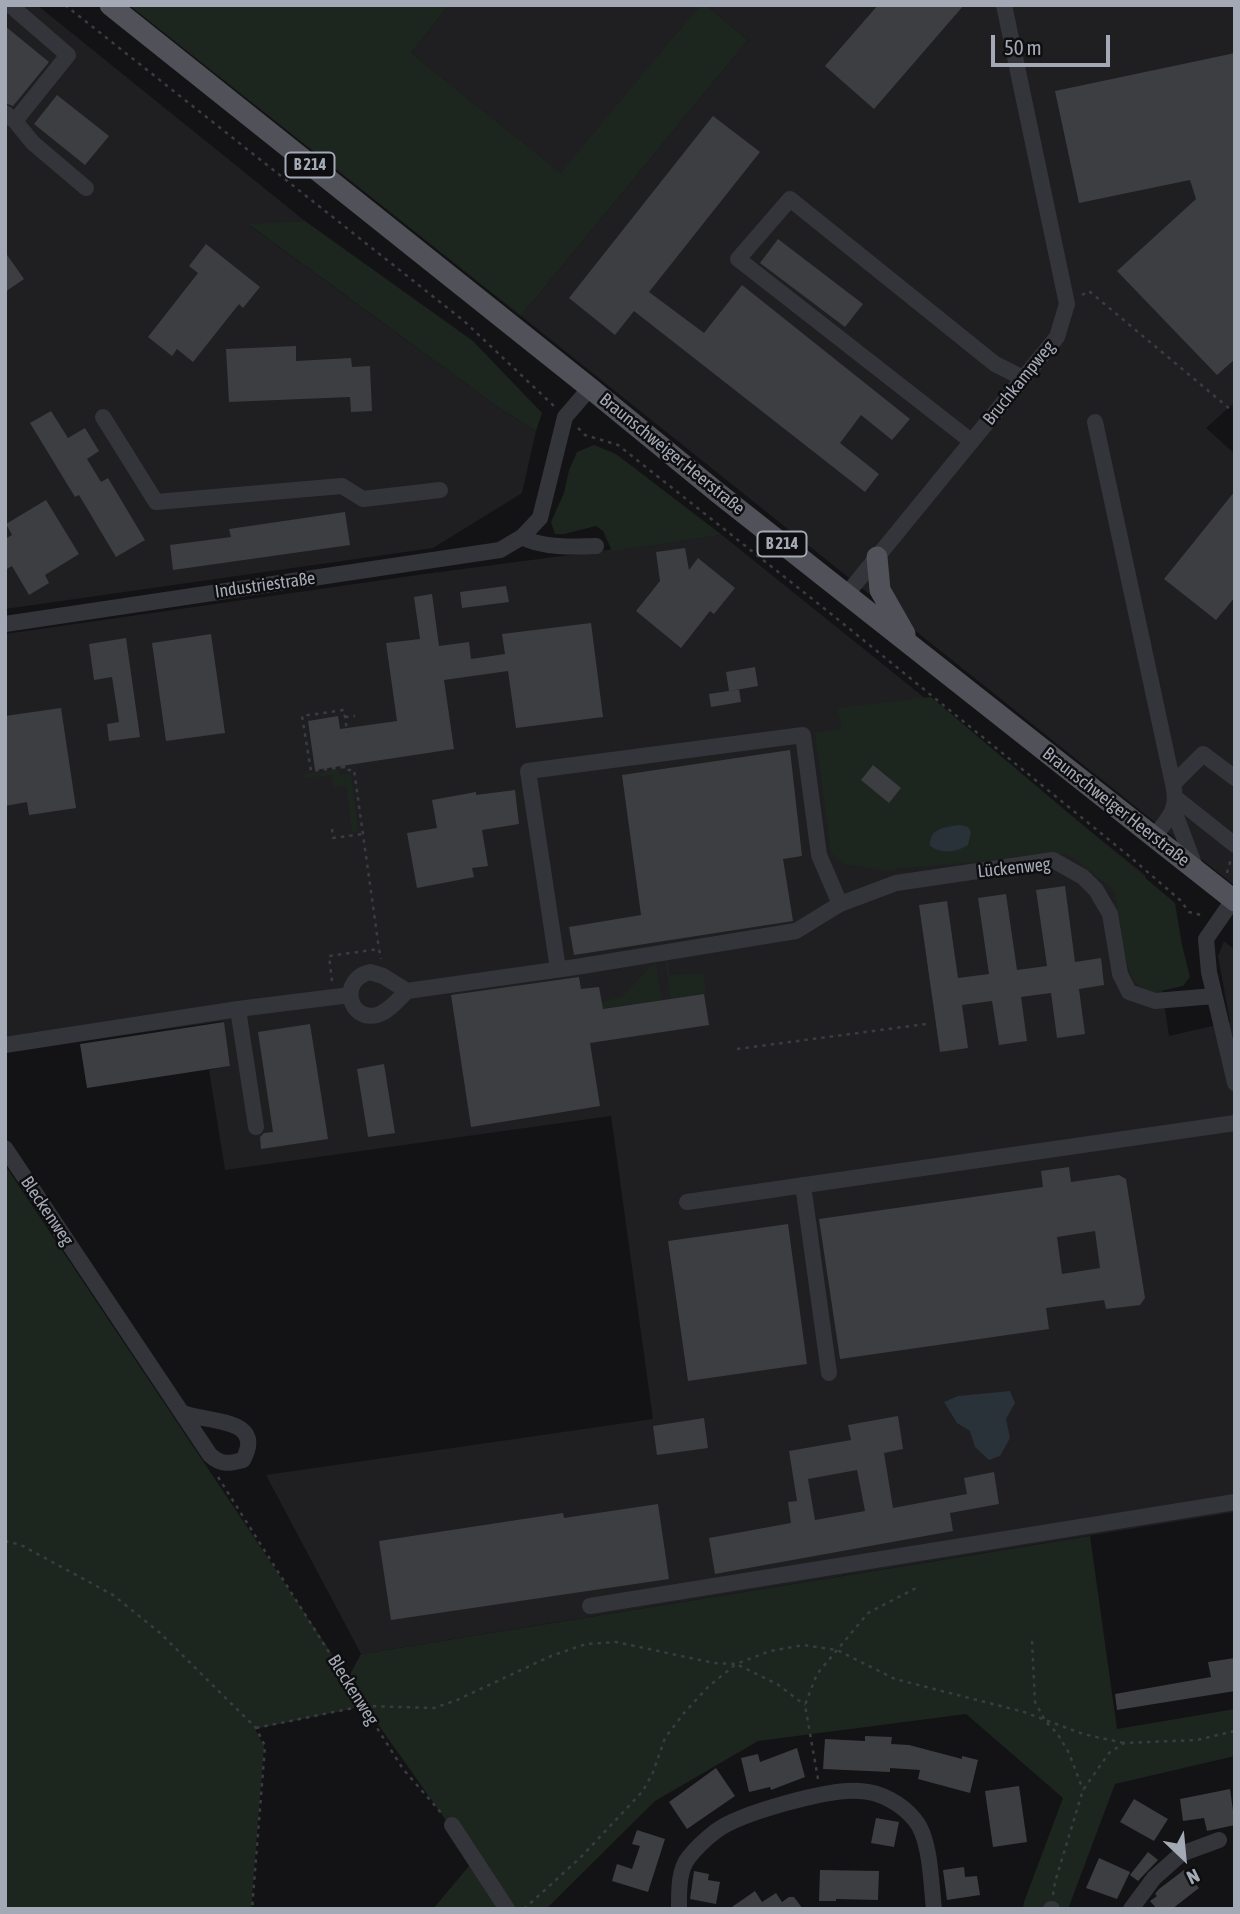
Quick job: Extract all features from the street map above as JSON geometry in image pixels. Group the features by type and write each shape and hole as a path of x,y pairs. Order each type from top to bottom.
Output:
{"main road":[{"name":"Braunschweiger Heerstraße","path":"110,5 718,493 1234,901"},
{"path":"877,557 880,590 913,648"}],"street":[{"path":"10,5 68,55 10,117 33,143 86,188"},
{"name":"Bruchkampweg","path":"846,595 1057,337 1067,304 1004,5"},
{"path":"971,441 738,259 790,199 995,363 1023,379"},
{"name":"Industriestraße","path":"5,624 500,550 522,537 540,517 565,417 590,388"},
{"path":"103,417 156,502 342,486 363,499 440,490"},
{"path":"1095,422 1174,798 1197,872"},
{"path":"522,537 529,542 569,547 596,546"},
{"path":"407,991 383,976 370,972 358,977 350,989 350,995 356,1009 362,1013 376,1015 407,991 558,970 796,931 840,904 819,855 803,735 528,771 558,970"},
{"path":"1154,837 1174,798 1203,754 1235,778"},
{"path":"1174,798 1235,845"},
{"name":"Lückenweg","path":"840,904 896,883 1053,860 1083,877 1096,890 1110,914 1120,974 1129,992 1155,1001 1214,996"},
{"path":"1234,901 1206,939 1209,972 1235,1083"},
{"path":"5,1045 238,1009 350,995"},
{"path":"238,1009 256,1127"},
{"path":"687,1202 1235,1123"},
{"name":"Bleckenweg","path":"5,1148 211,1455 217,1468"},
{"path":"803,1185 829,1373"},
{"path":"183,1413 237,1425 247,1436 249,1449 243,1460 217,1468"},
{"path":"590,1606 1235,1502"},
{"path":"679,1909 680,1884 687,1858 718,1830 765,1810 821,1794 860,1790 889,1798 916,1821 926,1844 934,1909"},
{"path":"452,1825 507,1909"},
{"path":"1131,1909 1154,1878 1181,1854 1219,1840"}],"path":[{"path":"65,5 464,321 585,435 618,446 830,613 1108,839 1180,900 1189,912 1206,917 1216,924"},
{"path":"1067,304 1089,290 1230,409 1235,405"},
{"path":"348,737 344,710 302,716 311,771 344,766 344,770 354,769 379,949"},
{"path":"345,717 355,716"},
{"path":"332,829 333,838 363,834"},
{"path":"737,1049 926,1024"},
{"name":"Bleckenweg","path":"217,1468 403,1769 452,1825"},
{"path":"5,1541 20,1545 113,1595 159,1632 256,1728 265,1746 252,1909"},
{"path":"821,1794 805,1705 817,1674 868,1613 916,1588"},
{"path":"1032,1641 1035,1702 1069,1753 1083,1790"},
{"path":"256,1728 363,1706 434,1708 551,1656 586,1644 616,1642 714,1663 736,1664 777,1684 805,1705"},
{"path":"524,1909 581,1857 642,1792 652,1774 665,1738 684,1713 736,1664 770,1651 804,1645 837,1650 895,1679 1024,1712 1083,1734 1124,1743 1197,1740 1235,1731"},
{"path":"1051,1909 1055,1882 1083,1790 1109,1753 1124,1743"}],"shaded area":[{"path":"5,5 37,5 305,221 249,225 502,410 536,431 522,493 433,548 5,609"},
{"path":"129,5 449,5 411,53 561,173 700,5 706,5 748,40 521,316"},
{"path":"449,5 700,5 562,174 411,53"},
{"path":"706,5 1235,5 1235,402 1206,428 1235,454 1235,886 521,316 748,40"},
{"path":"305,221 473,341 542,413 536,431 502,410 248,224"},
{"path":"594,445 616,454 722,535 612,551 603,531 596,526 555,534 551,522 564,493 569,470 577,452"},
{"path":"722,535 1145,875 1169,1036 1230,1022 1218,956 1224,941 1235,950 1235,1512 361,1654 266,1475 653,1419 611,1116 225,1170 209,1070 230,1066 223,1021 5,1052 5,634"},
{"path":"931,697 1175,903 1190,977 1183,986 1151,993 1136,982 1127,962 1114,890 1068,854 883,870 845,864 831,853 815,733 842,729 837,708"},
{"path":"339,769 340,775 351,774 358,831 352,832 346,786 334,787 332,775 305,778 305,774"},
{"path":"960,825 968,827 971,832 968,845 949,852 930,846 935,832"},
{"path":"665,958 670,975 703,973 706,993 670,999"},
{"path":"656,963 662,1000 585,1011 584,1005 622,997"},
{"path":"5,1165 348,1678 361,1654 1090,1536 1117,1729 1235,1709 1235,1756 1115,1784 1068,1909 1023,1909 1063,1798 966,1714 758,1741 655,1801 546,1909 433,1909 474,1860 365,1706 255,1729 264,1746 251,1909 5,1909"},
{"path":"1010,1391 1015,1403 1006,1419 1010,1438 1000,1456 989,1460 975,1447 970,1431 957,1423 944,1402 958,1396"}],"building":[{"path":"878,5 964,5 874,109 825,66"},
{"path":"5,26 49,62 13,106 5,103"},
{"path":"1235,53 1235,359 1217,375 1117,271 1196,199 1190,180 1079,203 1055,91"},
{"path":"57,95 109,136 85,165 34,124"},
{"path":"713,116 760,152 649,292 704,333 742,285 910,419 892,440 861,415 840,443 879,474 865,492 634,311 615,335 569,298"},
{"path":"778,239 863,304 845,327 760,263"},
{"path":"206,244 260,287 243,308 239,304 193,362 177,349 172,356 148,337 198,273 189,266"},
{"path":"5,252 24,279 5,292"},
{"path":"296,346 296,361 351,358 352,367 370,366 372,411 351,412 350,397 229,402 226,349"},
{"path":"51,411 68,438 85,428 99,451 87,459 101,482 108,478 145,540 116,557 79,495 75,497 30,423"},
{"path":"1235,491 1235,597 1216,620 1164,579"},
{"path":"46,500 79,554 45,575 49,583 29,595 12,566 5,570 5,539 12,535 6,524"},
{"path":"345,512 350,545 173,570 170,545 231,537 229,529"},
{"path":"685,548 689,570 698,558 735,588 714,614 710,611 681,648 636,611 660,581 656,552"},
{"path":"506,586 509,602 462,608 460,592"},
{"path":"432,594 439,646 469,642 471,659 505,654 502,634 591,623 603,717 516,728 508,671 444,680 454,749 315,770 308,721 338,716 340,729 397,721 386,643 420,639 414,597"},
{"path":"211,634 225,733 166,741 152,643"},
{"path":"126,638 140,737 109,741 107,724 119,722 112,677 94,680 89,644"},
{"path":"755,667 758,686 739,689 741,702 711,707 709,694 729,691 726,672"},
{"path":"61,708 76,808 29,815 27,802 5,806 5,716"},
{"path":"790,750 802,856 783,859 793,921 574,955 569,927 641,915 622,775"},
{"path":"873,765 901,788 889,803 861,780"},
{"path":"515,790 519,824 482,830 488,866 472,868 474,877 417,888 407,833 437,828 432,800 476,792 476,795"},
{"path":"1065,886 1075,962 1101,958 1104,985 1079,989 1085,1034 1057,1038 1051,993 1021,997 1027,1041 999,1045 992,1001 962,1005 968,1048 940,1052 919,905 947,901 958,978 989,974 978,898 1006,894 1017,970 1047,966 1036,890"},
{"path":"579,977 581,989 599,987 603,1009 704,994 709,1025 590,1043 600,1106 471,1127 451,995"},
{"path":"224,1022 230,1066 87,1088 80,1044"},
{"path":"310,1024 328,1139 261,1149 260,1137 264,1133 273,1132 258,1032"},
{"path":"384,1064 395,1133 368,1137 357,1069"},
{"path":"1069,1167 1071,1182 1119,1175 1126,1179 1145,1298 1140,1305 1106,1309 1104,1300 1046,1308 1049,1329 840,1359 819,1219 1043,1187 1041,1171","holes":["1095,1231 1100,1268 1062,1274 1057,1237"]},
{"path":"788,1224 807,1364 688,1381 668,1241"},
{"path":"898,1416 903,1449 884,1453 893,1508 967,1494 964,1478 994,1472 999,1504 950,1513 953,1531 715,1574 709,1538 791,1523 788,1502 797,1501 789,1451 851,1440 848,1425","holes":["857,1470 865,1511 815,1520 808,1479"]},
{"path":"704,1418 708,1448 657,1455 653,1426"},
{"path":"658,1504 669,1579 391,1620 379,1541 563,1513 564,1518"},
{"path":"1235,1658 1235,1691 1117,1710 1115,1694 1211,1677 1208,1662"},
{"path":"865,1736 892,1737 891,1744 909,1745 962,1759 962,1756 978,1760 970,1793 918,1779 920,1770 890,1768 890,1772 823,1769 825,1739 865,1741"},
{"path":"797,1748 805,1777 771,1790 770,1787 749,1792 741,1758 758,1754 760,1762"},
{"path":"716,1768 735,1796 687,1829 669,1802"},
{"path":"1019,1786 1027,1842 993,1847 985,1791"},
{"path":"1230,1789 1235,1825 1207,1831 1204,1818 1183,1821 1180,1799"},
{"path":"1134,1799 1168,1819 1154,1841 1120,1822"},
{"path":"876,1818 899,1822 894,1847 871,1843"},
{"path":"637,1830 665,1839 648,1892 612,1881 617,1864 632,1869 640,1846 632,1844"},
{"path":"1148,1852 1158,1860 1138,1881 1130,1875"},
{"path":"1099,1858 1130,1872 1117,1899 1086,1888"},
{"path":"964,1867 965,1877 977,1876 980,1895 947,1900 943,1870"},
{"path":"820,1870 879,1871 878,1900 819,1901"},
{"path":"1184,1870 1199,1888 1172,1909 1157,1909 1150,1901 1157,1896 1155,1894 1159,1889"},
{"path":"694,1871 709,1874 708,1880 720,1882 716,1904 690,1899"},
{"path":"755,1891 762,1902 776,1893 782,1902 794,1897 803,1909 729,1909"}]}
